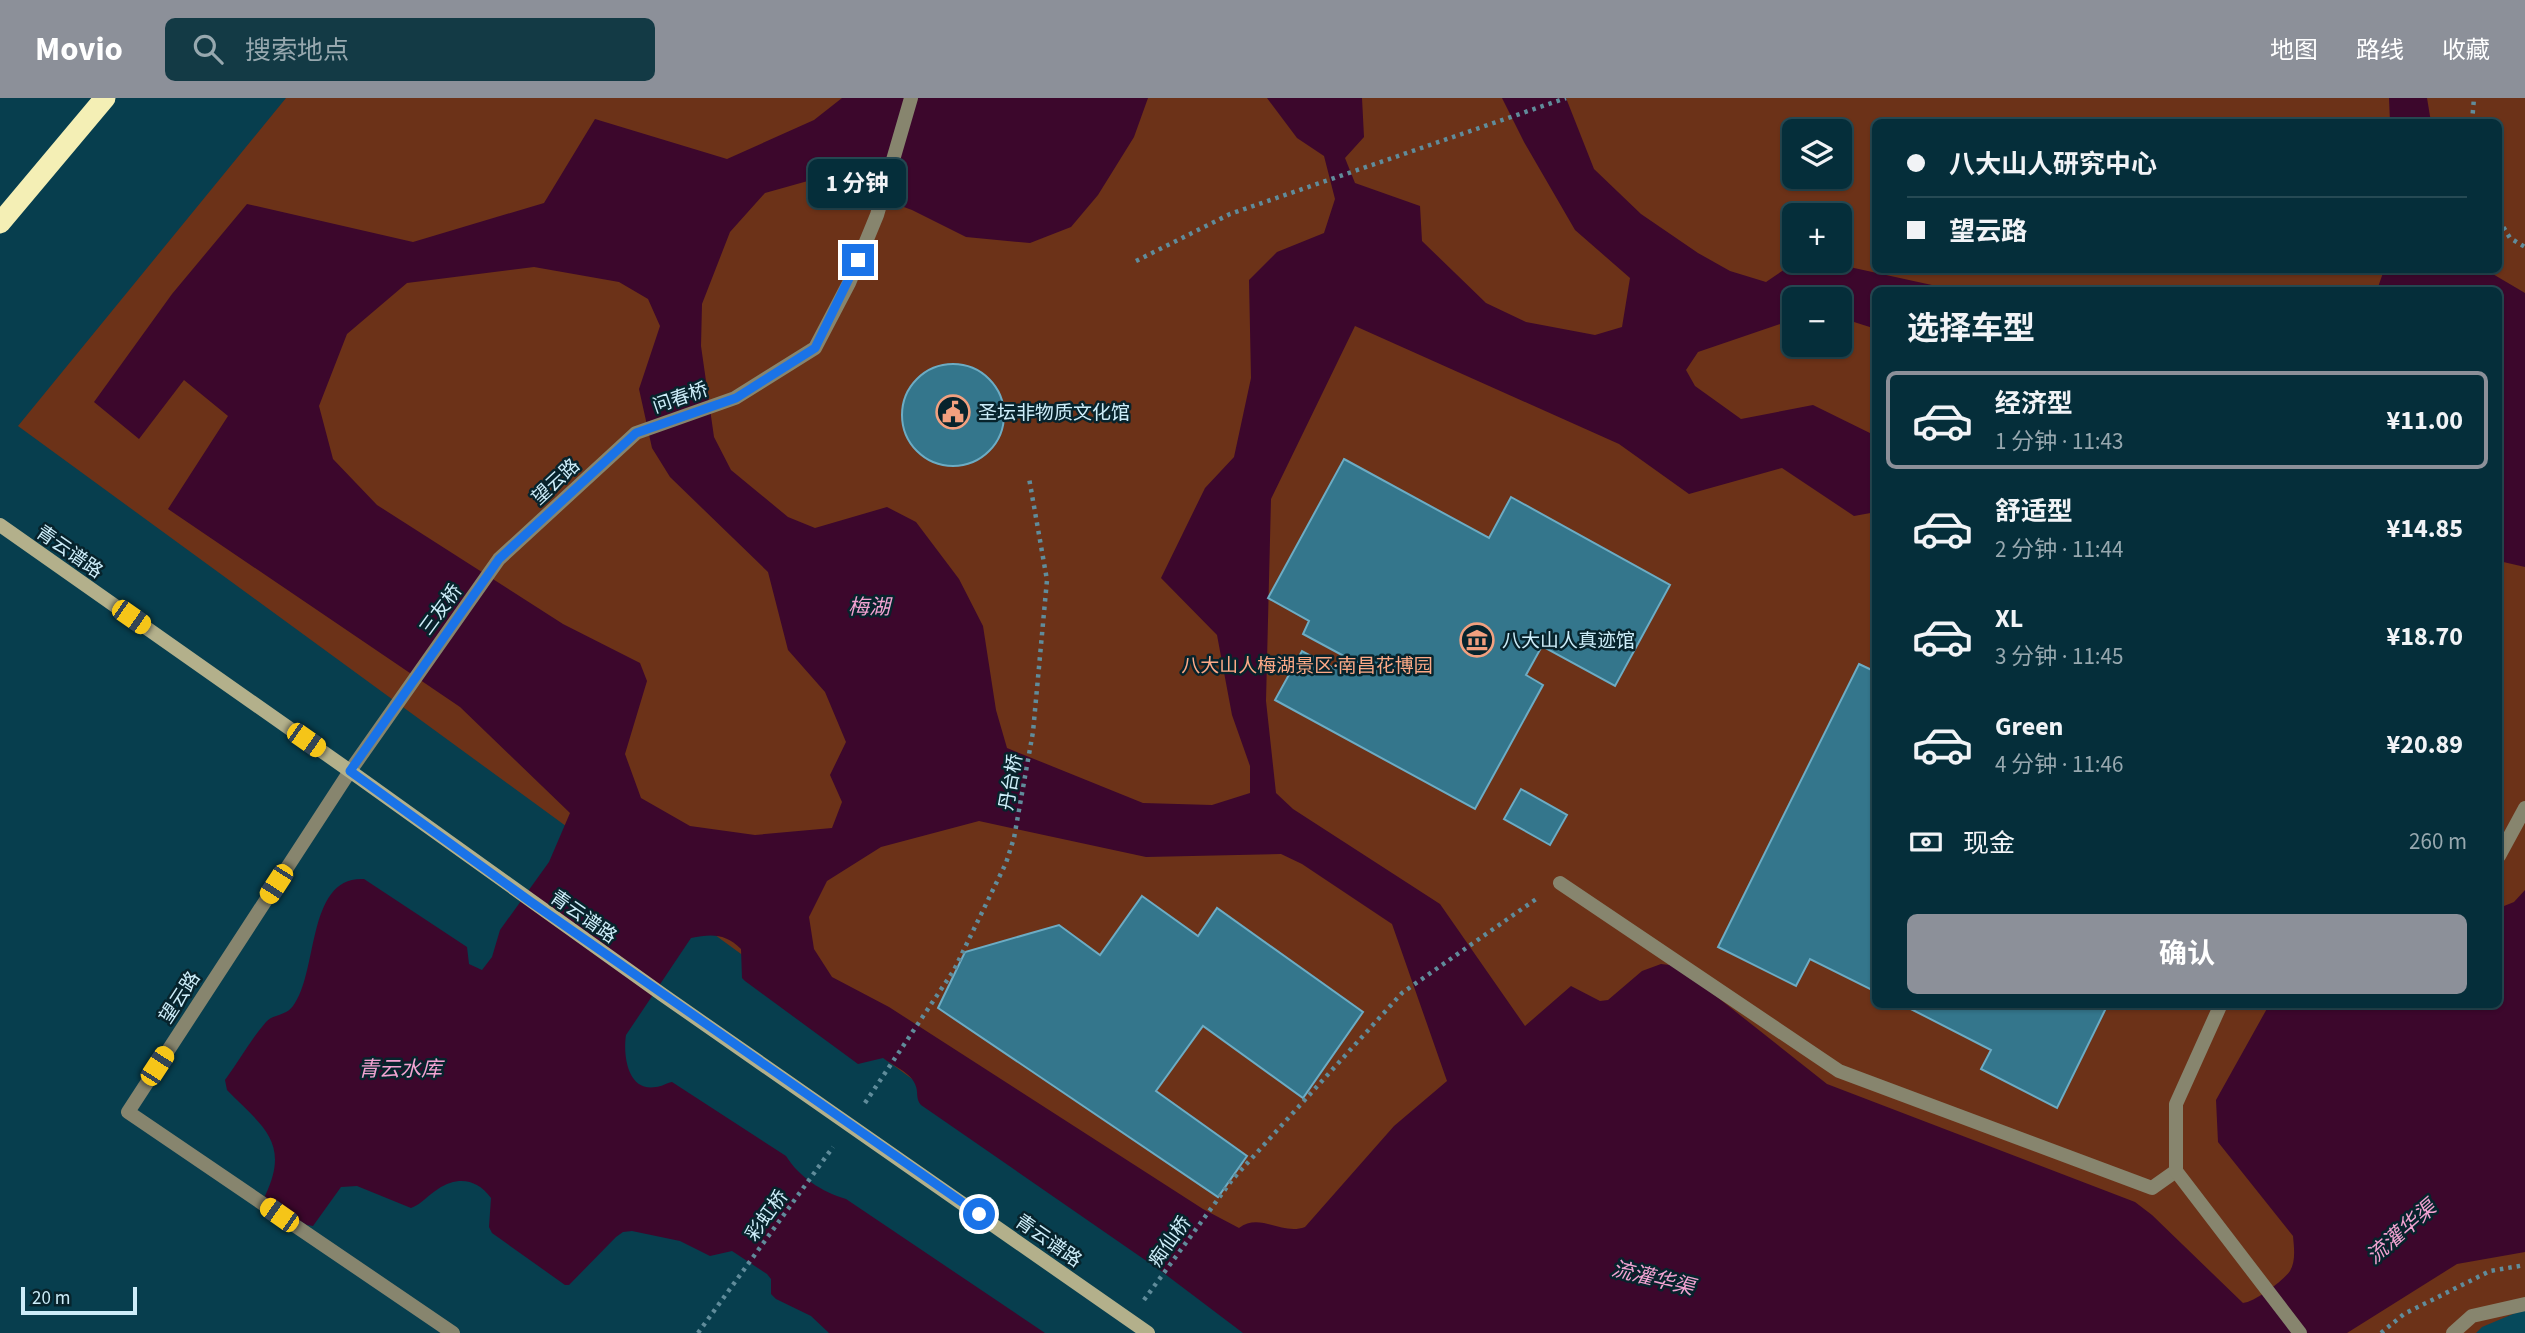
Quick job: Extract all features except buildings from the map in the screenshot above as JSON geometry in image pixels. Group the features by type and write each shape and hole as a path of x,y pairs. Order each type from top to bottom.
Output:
{"highway":[{"path":"0,223 105,98"}],"street":[{"name":"问春桥","path":"636,433 736,398 815,348 849,283 877,215 911,98"},
{"name":"望云路","path":"499,559 636,433"},
{"name":"青云谱路","path":"0,525 663,995 1148,1333"},
{"name":"三友桥","path":"411,681 499,559"},
{"name":"望云路","path":"411,681 128,1112 453,1333"},
{"path":"2502,850 2525,808"},
{"path":"1560,883 1839,1071 2152,1188 2176,1171"},
{"path":"2219,1008 2176,1104 2176,1171 2300,1333"},
{"path":"2453,1333 2472,1316 2525,1304"}],"path":[{"path":"1136,261 1230,214 1566,98"},
{"path":"2472,119 2473,98"},
{"path":"2502,225 2510,238 2525,247"},
{"name":"丹台桥","path":"889,1067 954,970 1006,863 1014,838 1033,732 1047,580 1029,478"},
{"name":"痴仙桥","path":"1129,1320 1232,1180 1402,993 1560,883"},
{"name":"彩虹桥","path":"698,1333 812,1176"},
{"path":"2381,1333 2404,1314 2490,1270 2525,1265"}],"shaded area":[{"path":"2514,1292 2525,1293 2525,1333 2476,1333"}],"green space":[{"name":"八大山人梅湖景区·南昌花博园","path":"286,98 2525,98 2525,1309 2482,1327 2476,1333 1260,1333 18,426"}],"water":[{"path":"842,98 1148,98 1134,137 1098,195 1071,227 1030,243 966,237 912,210 822,177 765,193 730,232 702,304 701,346 714,437 731,470 788,517 815,528 887,507 916,522 959,579 983,626 996,710 1007,748 1143,803 1212,805 1250,793 1250,766 1232,715 1217,635 1161,578 1205,488 1234,457 1251,378 1249,280 1277,252 1324,233 1335,199 1324,156 1297,138 1267,98 1362,98 1364,137 1345,158 1355,183 1420,206 1422,241 1486,303 1526,322 1595,335 1622,327 1630,278 1575,230 1502,98 1566,98 1594,169 1641,214 1698,253 1730,271 1766,282 1782,271 1852,273 1852,268 1941,287 1872,287 1872,328 1852,322 1852,287 1782,287 1782,323 1698,352 1686,370 1695,386 1741,419 1813,405 1872,434 1872,513 1854,516 1782,468 1689,494 1619,444 1355,326 1271,499 1266,701 1276,793 1293,809 1440,904 1525,1026 1571,986 1600,1001 1608,1000 1642,971 1661,964 1678,966 1827,1084 2135,1202 2152,1215 2243,1303 2261,1295 2281,1280 2290,1271 2294,1258 2293,1236 2218,1142 2216,1100 2267,1008 2502,1008 2502,907 2514,902 2525,890 2525,1252 2457,1264 2347,1333 1243,1333 1161,1271 921,1105 910,1076 883,1058 858,1064 745,981 742,978 741,949 723,937 711,936 691,938 626,1035 625,1052 633,1078 646,1087 658,1087 672,1082 786,1156 797,1171 812,1183 846,1199 1045,1333 829,1333 811,1316 776,1299 771,1294 771,1279 767,1274 732,1251 710,1256 680,1241 632,1231 623,1232 616,1237 569,1285 565,1285 492,1233 489,1227 491,1198 480,1187 467,1182 445,1185 411,1208 357,1186 341,1187 313,1226 307,1225 270,1203 265,1196 275,1162 274,1148 261,1125 227,1090 225,1080 266,1022 287,1012 293,1006 307,971 316,929 332,893 345,882 364,879 467,947 469,964 482,970 492,957 500,930 549,862 570,813 460,707 168,509 228,416 184,380 139,439 94,402 172,294 247,204 413,242 544,203 595,119 727,159 814,120","holes":["534,267 619,282 648,299 660,326 639,389 652,448 670,477 768,572 788,650 825,692 846,742 830,775 842,802 832,828 755,835 690,826 641,798 625,754 647,681 640,663 563,624 377,505 333,459 319,406 347,334 407,283","979,821 1146,857 1281,854 1302,864 1392,924 1447,1081 1394,1126 1305,1227 1296,1229 1255,1222 1239,1228 1203,1209 889,1007 832,977 814,949 809,917 827,881 881,847"]},
{"path":"2389,98 2427,98 2430,119 2390,119"},
{"path":"2383,273 2491,273 2525,293 2525,567 2502,562 2502,287 2378,287"}],"place":[{"name":"圣坛非物质文化馆","path":"953,412"},
{"name":"八大山人真迹馆","path":"1477,640"}],"route":[{"path":"858,260 815,348 736,398 636,433 499,559 350,771 663,995 979,1214"}],"water label":[{"name":"梅湖","path":"869,607"},
{"name":"青云水库","path":"400,1069"},
{"name":"流灌华渠","path":"2401,1232"},
{"name":"流灌华渠","path":"1653,1278"}]}
